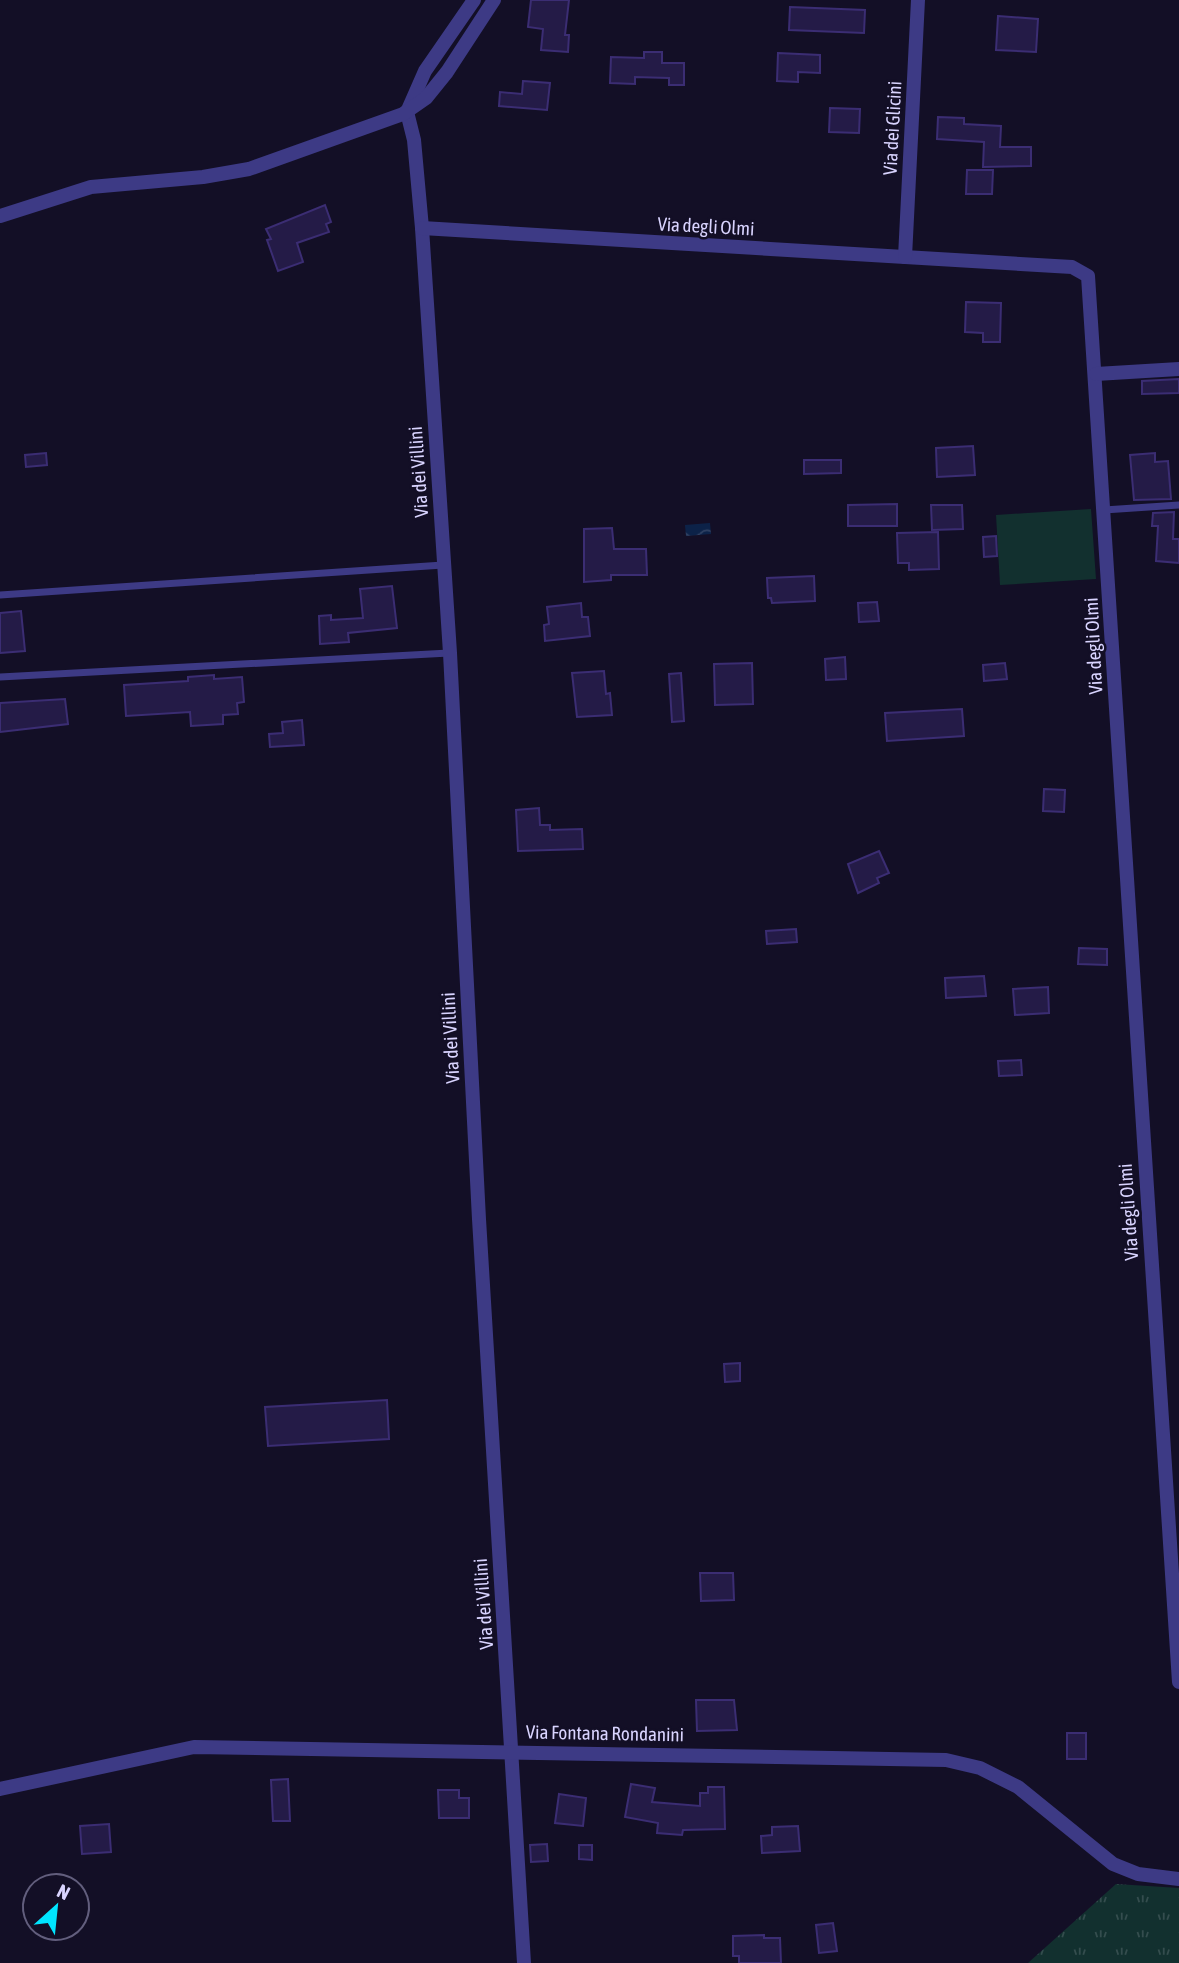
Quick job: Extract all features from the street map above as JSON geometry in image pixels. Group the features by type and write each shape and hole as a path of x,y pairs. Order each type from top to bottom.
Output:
{"street":[{"path":"407,112 425,71 474,0"},
{"path":"0,216 92,187 212,176 249,169 331,142 407,112 426,98 447,72 494,0"},
{"name":"Via dei Glicini","path":"905,257 918,0"},
{"name":"Via dei Villini","path":"407,112 414,140 422,229 450,653 479,1219 524,1963"},
{"name":"Via degli Olmi","path":"422,229 1079,269 1089,279 1179,1682"},
{"path":"1096,374 1179,369"},
{"name":"Via Fontana Rondanini","path":"0,1789 180,1748 512,1750 939,1759 988,1771 1025,1792 1095,1853 1113,1864 1138,1874 1179,1879"}],"lane":[{"path":"1104,510 1179,505"},
{"path":"0,595 443,565"},
{"path":"0,677 450,653"}],"green space":[{"path":"1091,509 1096,579 1000,585 996,515"},
{"path":"1116,1884 1179,1888 1179,1963 1028,1963"}],"water":[{"path":"710,523 711,534 686,536 685,525"}],"building":[{"path":"531,0 569,0 565,35 569,35 568,52 541,50 543,29 528,27"},
{"path":"790,7 865,10 864,33 789,30"},
{"path":"998,16 1038,19 1036,52 996,50"},
{"path":"644,52 662,52 662,63 684,63 684,85 669,85 669,78 635,77 635,84 610,83 611,57 644,58"},
{"path":"778,53 820,55 820,73 798,72 798,82 777,81"},
{"path":"523,81 550,83 547,110 499,106 500,92 522,94"},
{"path":"830,108 860,109 859,133 829,132"},
{"path":"938,117 964,118 964,124 1001,126 1000,147 1031,147 1031,166 983,167 984,142 937,139"},
{"path":"967,170 993,170 992,194 966,194"},
{"path":"325,205 331,222 326,224 329,232 297,243 303,262 278,271 266,229"},
{"path":"966,302 1001,303 1000,342 983,342 983,333 965,332"},
{"path":"1179,379 1179,393 1142,394 1142,381"},
{"path":"973,446 975,475 937,477 936,448"},
{"path":"46,453 47,465 26,467 25,455"},
{"path":"1155,453 1155,462 1168,461 1171,499 1134,500 1130,455"},
{"path":"804,460 841,460 841,473 804,474"},
{"path":"897,504 897,526 848,526 848,505"},
{"path":"931,505 962,505 963,529 932,530"},
{"path":"1174,512 1173,539 1179,539 1179,563 1156,561 1158,526 1152,526 1153,513"},
{"path":"612,528 614,549 646,549 647,575 611,575 611,580 584,582 584,529"},
{"path":"938,532 939,569 909,570 909,563 898,563 897,533"},
{"path":"996,536 997,556 984,557 983,537"},
{"path":"814,576 815,601 772,603 771,598 768,598 767,578"},
{"path":"392,586 397,628 348,633 349,642 320,644 319,616 331,615 331,620 363,618 360,589"},
{"path":"877,602 879,621 859,622 858,603"},
{"path":"581,603 582,617 588,617 590,636 545,641 544,625 549,624 547,607"},
{"path":"21,611 25,651 0,653 0,613"},
{"path":"845,657 846,679 826,680 825,659"},
{"path":"752,663 753,704 715,705 714,664"},
{"path":"1005,663 1007,679 984,681 983,665"},
{"path":"604,671 606,694 610,693 612,715 577,717 572,673"},
{"path":"681,673 684,721 672,722 669,674"},
{"path":"214,675 214,679 242,677 244,702 237,703 238,714 223,715 223,724 191,726 190,712 126,716 124,685 188,681 188,677"},
{"path":"65,699 68,724 0,732 0,703"},
{"path":"962,709 964,736 887,741 885,713"},
{"path":"302,720 304,745 270,747 269,734 283,733 282,722"},
{"path":"1044,789 1065,790 1064,812 1043,811"},
{"path":"539,808 540,825 550,825 550,830 582,829 583,849 518,851 516,810"},
{"path":"879,851 889,873 877,878 879,883 858,893 848,864"},
{"path":"796,929 797,942 767,944 766,931"},
{"path":"1079,948 1107,949 1107,965 1078,964"},
{"path":"984,976 986,996 946,998 945,978"},
{"path":"1048,987 1049,1013 1015,1015 1013,989"},
{"path":"1021,1060 1022,1075 999,1076 998,1061"},
{"path":"740,1363 740,1381 725,1382 724,1364"},
{"path":"387,1400 389,1439 268,1446 265,1407"},
{"path":"700,1573 733,1573 734,1600 701,1601"},
{"path":"696,1700 734,1700 737,1730 697,1731"},
{"path":"1067,1733 1086,1733 1086,1759 1067,1759"},
{"path":"288,1779 290,1821 273,1821 271,1780"},
{"path":"631,1784 655,1788 652,1802 700,1806 700,1793 708,1793 708,1787 724,1787 725,1829 683,1830 682,1835 657,1833 658,1823 625,1817"},
{"path":"438,1790 459,1790 459,1798 469,1798 469,1818 439,1818"},
{"path":"559,1794 586,1798 583,1826 555,1823"},
{"path":"109,1824 111,1852 82,1854 80,1826"},
{"path":"798,1826 800,1851 762,1853 761,1836 772,1835 772,1827"},
{"path":"547,1844 548,1861 531,1862 530,1845"},
{"path":"579,1845 592,1845 592,1860 579,1859"},
{"path":"833,1923 837,1951 819,1953 816,1925"},
{"path":"764,1935 764,1938 780,1938 781,1963 739,1963 739,1956 733,1956 733,1936"}]}
